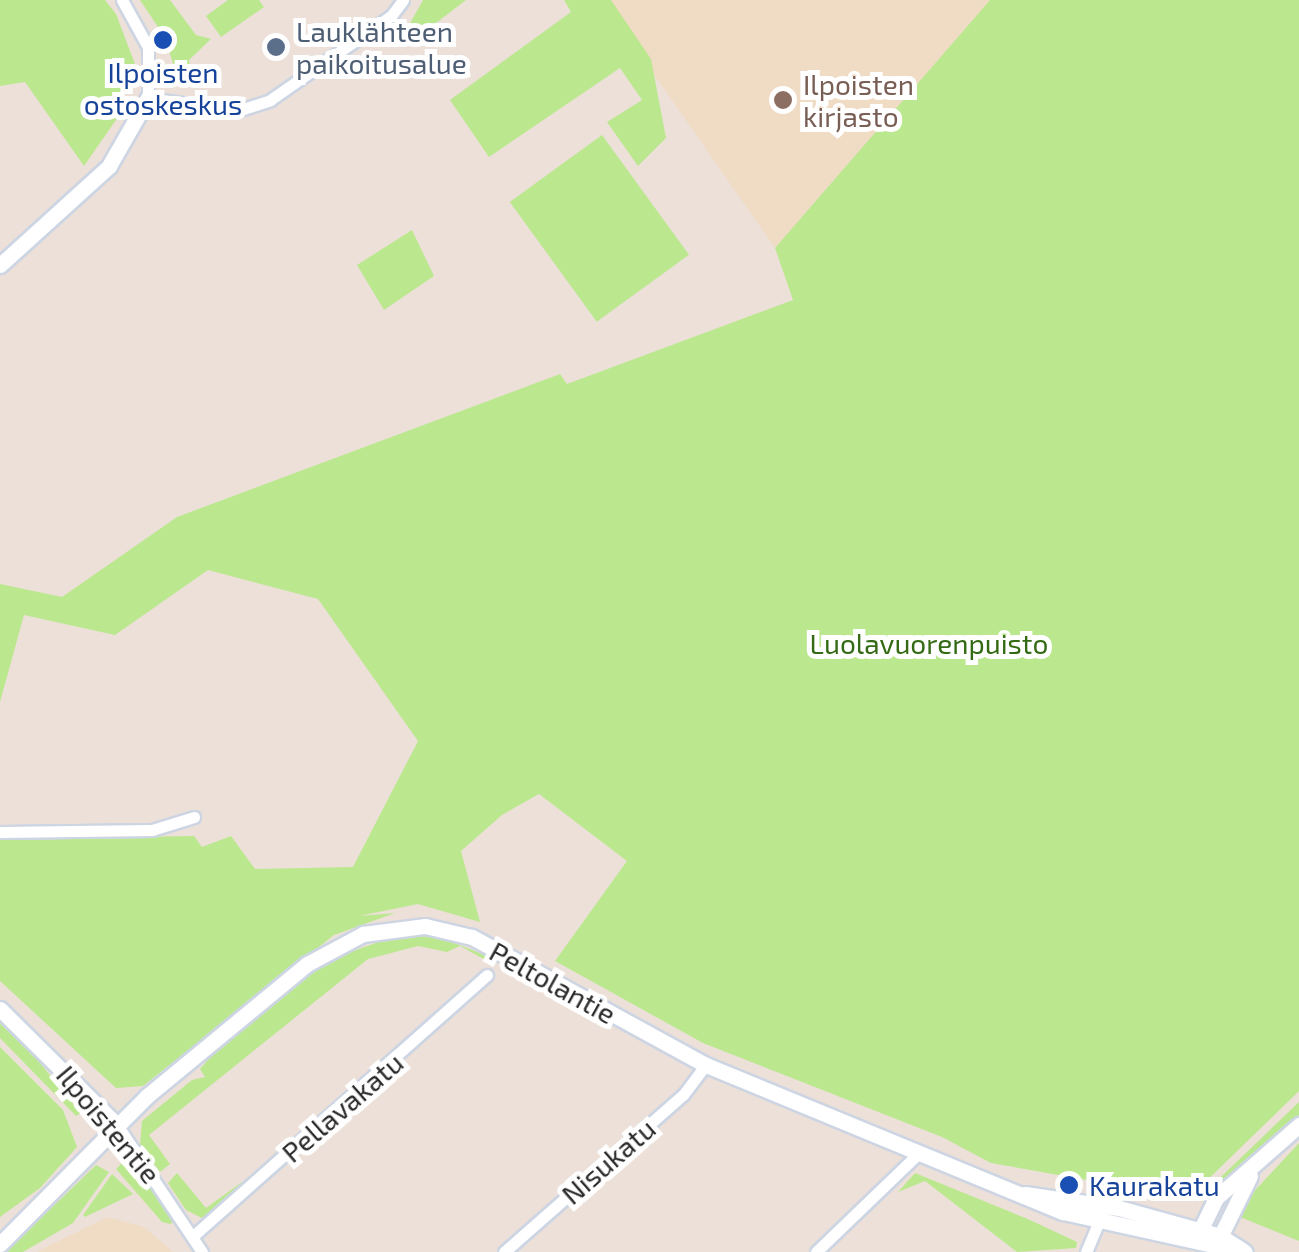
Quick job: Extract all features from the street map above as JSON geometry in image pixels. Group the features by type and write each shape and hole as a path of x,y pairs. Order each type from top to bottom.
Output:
{"street":[{"path":"0,264 109,166 148,98 148,47 122,0"},
{"path":"148,98 237,111 260,106 391,16 403,0"},
{"path":"0,832 152,830 194,818"},
{"name":"Peltolantie","path":"0,1244 116,1125 307,964 346,940 392,927 440,927 472,937 706,1065 920,1152 1099,1223 1196,1237 1245,1252"},
{"name":"Pellavakatu","path":"193,1236 486,975"},
{"name":"Ilpoistentie","path":"0,1009 116,1125 202,1252"},
{"name":"Nisukatu","path":"504,1252 684,1095 706,1065"},
{"path":"1196,1237 1216,1198 1299,1125"},
{"path":"816,1252 894,1184 920,1152"},
{"path":"1217,1242 1261,1160"},
{"name":"Peltolantie","path":"1026,1194 1106,1205 1196,1237"},
{"path":"1086,1252 1106,1205"}],"shaded area":[{"path":"602,0 990,0 775,248"},
{"path":"108,1217 144,1227 173,1252 36,1252"}],"green space":[{"path":"0,0 105,0 116,14 138,72 130,76 118,117 84,166 25,82 0,86"},
{"path":"140,0 170,0 196,35 211,39 189,60 191,70 177,75 164,36"},
{"path":"228,0 259,0 264,7 221,37 206,16"},
{"path":"423,0 466,0 414,40 408,27"},
{"path":"564,0 611,0 651,59 666,138 638,166 607,122 642,100 620,68 489,157 450,100 571,12"},
{"name":"Luolavuorenpuisto","path":"990,0 1299,0 1299,1091 1196,1191 1177,1196 991,1163 942,1137 703,1043 555,961 627,861 539,794 502,815 461,851 480,922 418,904 359,916 395,913 334,935 143,1086 116,1088 0,981 0,839 194,836 202,847 231,836 255,869 353,867 418,741 318,599 208,570 115,635 24,615 0,702 0,584 62,597 177,517 560,374 567,384 793,300 775,248"},
{"path":"602,135 689,255 597,322 510,202"},
{"path":"412,230 434,276 384,310 357,265"},
{"path":"395,936 439,937 495,959 491,963 460,946 447,952 418,946 368,959 149,1135 170,1164 160,1172 140,1145 142,1121 192,1080 205,1077 200,1069 219,1047 323,962"},
{"path":"0,1021 81,1113 76,1116 0,1038"},
{"path":"0,1047 63,1110 77,1147 40,1188 0,1217"},
{"path":"1299,1102 1299,1117 1201,1202 1200,1197"},
{"path":"1299,1143 1299,1241 1240,1217 1246,1200"},
{"path":"130,1155 174,1220 171,1224 162,1222 116,1169"},
{"path":"96,1165 109,1172 73,1223 23,1252 6,1252"},
{"path":"177,1173 206,1208 242,1182 244,1188 202,1218 186,1210 168,1183"},
{"path":"915,1173 1030,1220 1077,1242 1076,1248 1017,1252 925,1181 898,1192"},
{"path":"112,1174 133,1194 85,1217 83,1215"}],"place":[{"name":"Ilpoisten ostoskeskus","path":"163,40"},
{"name":"Lauklähteen paikoitusalue","path":"276,47"},
{"name":"Ilpoisten kirjasto","path":"783,100"},
{"name":"Kaurakatu","path":"1069,1185"}]}
